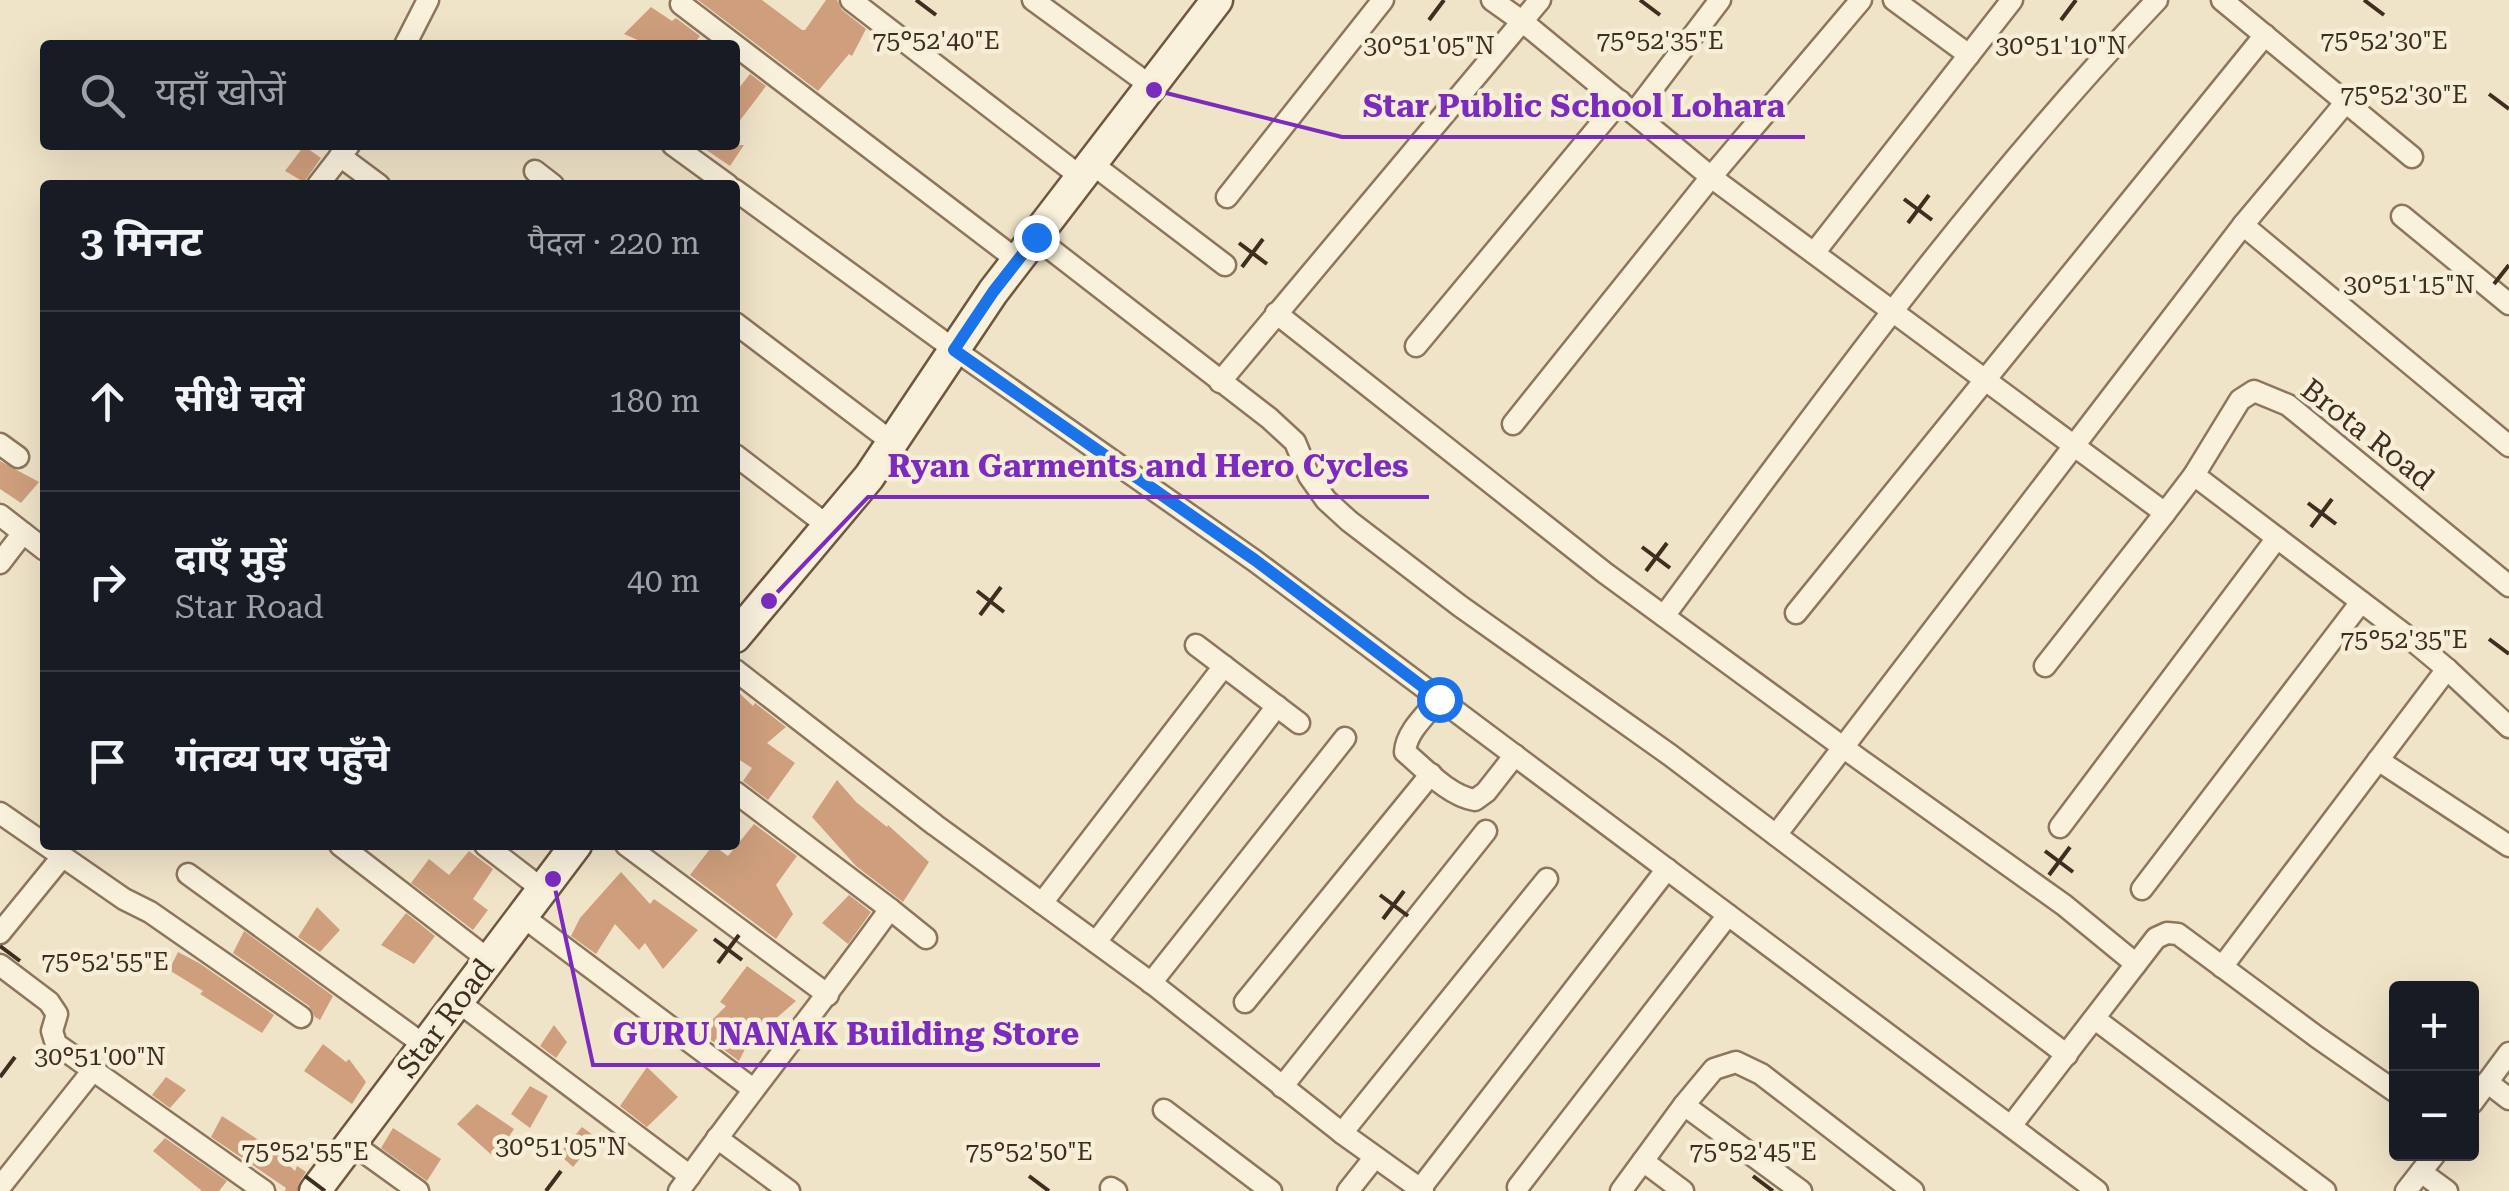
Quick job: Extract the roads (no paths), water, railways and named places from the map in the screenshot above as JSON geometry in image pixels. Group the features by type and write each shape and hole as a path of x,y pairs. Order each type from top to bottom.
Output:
{"street":[{"path":"408,40 428,0"},
{"path":"851,0 1225,265"},
{"path":"1032,0 1151,86"},
{"path":"1226,197 1382,0"},
{"path":"1492,0 1711,177 2165,513"},
{"path":"1220,382 1540,0"},
{"path":"1416,346 1720,0"},
{"path":"1512,424 1711,177 1862,0"},
{"path":"1894,0 1969,55"},
{"path":"1814,253 2012,0"},
{"path":"1664,616 1891,310 2045,122 2156,0"},
{"path":"2222,0 2412,157"},
{"path":"741,620 869,477 993,292 1211,2"},
{"path":"681,4 732,40"},
{"path":"1796,613 2265,35"},
{"path":"740,46 1269,418 1294,442 1309,476 1326,500 1349,521 1460,606 1670,755 2067,1055"},
{"path":"1776,835 2072,444 2243,225 2346,102"},
{"path":"322,180 344,150 374,180"},
{"path":"680,150 721,180"},
{"path":"535,171 547,180"},
{"path":"740,194 954,350 1255,560 2097,1191"},
{"path":"2402,216 2509,304"},
{"path":"2243,225 2509,446"},
{"path":"1276,313 1605,573 2064,905 2136,964"},
{"path":"740,327 892,442"},
{"name":"Brota Road","path":"2194,475 2240,400 2254,392 2288,404 2509,586"},
{"path":"0,444 18,457"},
{"path":"740,459 828,526"},
{"path":"2045,666 2194,475 2447,669 2509,727"},
{"path":"0,515 40,546"},
{"path":"0,563 23,533"},
{"path":"2060,827 2277,538"},
{"path":"2142,890 2361,602"},
{"path":"1196,644 1300,723"},
{"path":"1042,903 1224,666"},
{"path":"2222,967 2447,669"},
{"path":"740,674 1422,1190 1667,869"},
{"path":"1439,699 1404,747 1431,774 1463,798 1475,800 1515,756"},
{"path":"1096,942 1278,706"},
{"path":"1151,983 1344,738"},
{"path":"2378,760 2509,846"},
{"path":"1245,1002 1431,774"},
{"path":"740,796 926,938"},
{"path":"0,813 40,841"},
{"path":"1282,1086 1486,831"},
{"path":"52,850 150,912 301,1017"},
{"path":"346,850 489,960"},
{"path":"491,850 542,889"},
{"name":"Star Road","path":"315,1191 572,850"},
{"path":"633,850 828,996"},
{"path":"0,933 62,857"},
{"path":"188,874 424,1045"},
{"path":"1342,1133 1547,879"},
{"path":"458,1001 684,1183 890,909"},
{"path":"1518,1187 1728,915"},
{"path":"522,916 753,1089"},
{"path":"2011,1126 2156,938 2168,932 2178,934 2389,1087"},
{"path":"0,965 49,1002 58,1014 52,1030 56,1044 264,1191"},
{"path":"2095,1020 2326,1191"},
{"path":"2479,1094 2509,1053"},
{"path":"1621,1191 1714,1069 1736,1062 1761,1074 1913,1191"},
{"path":"0,1188 94,1069"},
{"path":"2487,1082 2509,1099"},
{"path":"1684,1106 1801,1191"},
{"path":"1164,1110 1271,1191"},
{"path":"717,1138 789,1191"},
{"path":"350,1142 418,1191"},
{"path":"1348,1191 1375,1156"},
{"path":"1643,1161 1683,1191"},
{"path":"2406,1191 2430,1161"},
{"path":"2422,1172 2447,1191"}],"place":[{"name":"Star Public School Lohara","path":"1154,90"},
{"name":"Ryan Garments and Hero Cycles","path":"769,601"},
{"name":"GURU NANAK Building Store","path":"553,879"}]}
